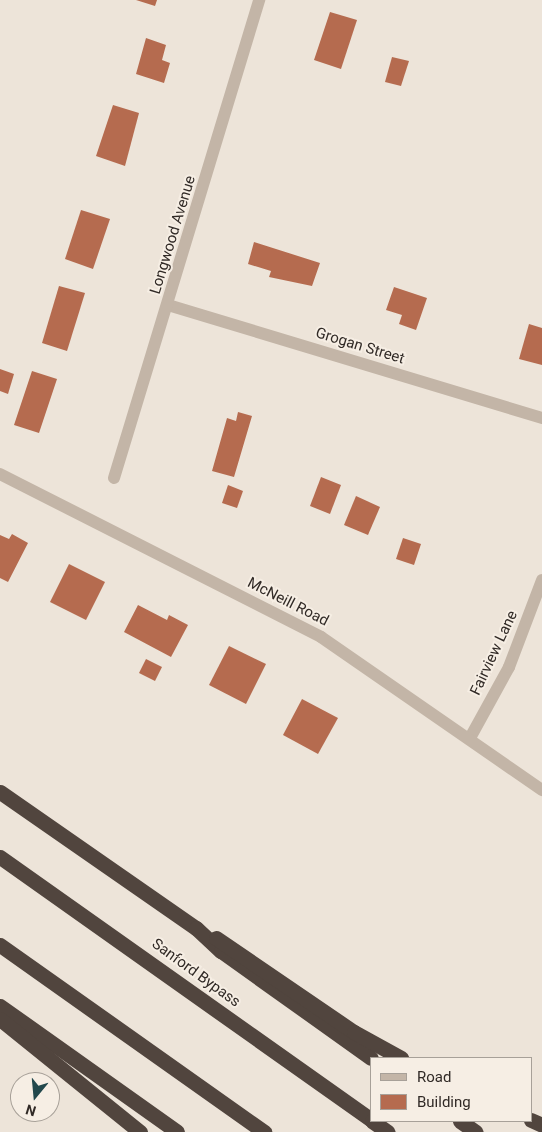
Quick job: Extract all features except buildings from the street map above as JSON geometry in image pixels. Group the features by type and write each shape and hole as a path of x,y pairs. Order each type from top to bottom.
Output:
{"highway":[{"path":"0,792 196,928 221,951 370,1057"},
{"name":"Sanford Bypass","path":"0,857 370,1119"},
{"path":"196,928 227,943 354,1032 399,1057"},
{"path":"0,945 264,1132"},
{"path":"0,1006 177,1132"},
{"path":"0,1019 140,1132"},
{"name":"Sanford Bypass","path":"374,1122 388,1132"},
{"path":"461,1122 476,1132"}],"street":[{"name":"Longwood Avenue","path":"114,478 259,0"},
{"name":"Grogan Street","path":"168,305 542,418"},
{"name":"McNeill Road","path":"0,474 321,637 470,738 542,790"},
{"name":"Fairview Lane","path":"470,738 509,667 542,580"}]}
